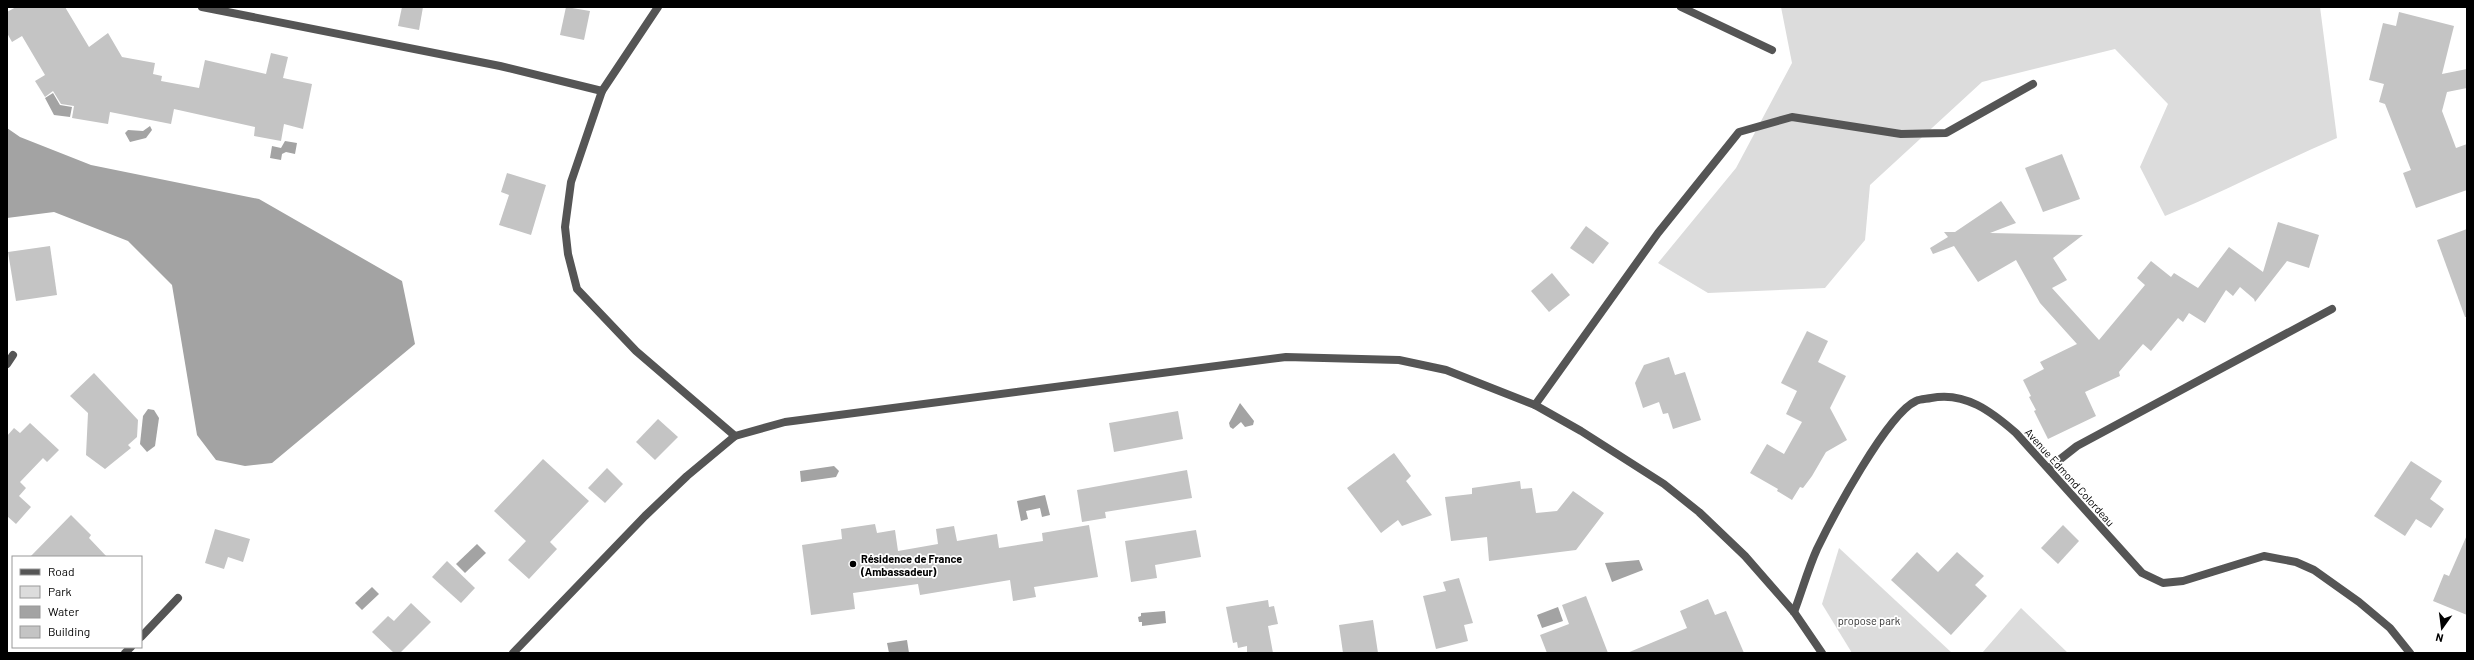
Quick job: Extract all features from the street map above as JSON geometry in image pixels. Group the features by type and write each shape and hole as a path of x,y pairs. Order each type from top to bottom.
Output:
{"street":[{"path":"202,7 500,66 602,91"},
{"path":"658,7 602,91 571,182 565,227 568,254 577,289 636,351 735,436"},
{"path":"1681,7 1772,50"},
{"path":"1535,404 1658,233 1739,132 1792,118 1901,134 1946,133 2033,84"},
{"path":"2050,468 2077,446 2332,309"},
{"path":"7,364 13,355"},
{"path":"513,653 645,516 735,436 785,422 1286,357 1399,360 1446,370 1535,404 1581,431 1664,484 1699,512 1745,556 1794,612 1822,653"},
{"name":"Avenue Edmond Colordeau","path":"1794,612 1817,550 1869,456 1895,418 1916,401 1944,395 1973,402 1998,417 2050,468 2142,573 2163,583 2183,581 2264,556 2296,562 2314,570 2359,602 2390,628 2410,653"},
{"path":"142,635 178,598"}],"green space":[{"path":"1781,7 2320,7 2337,138 2165,216 2140,167 2168,104 2115,49 1982,82 1870,185 1865,240 1825,288 1708,293 1658,263 1736,168 1792,63"},
{"name":"propose park","path":"1839,548 1952,653 1852,653 1822,604"},
{"path":"2021,608 2068,653 1982,653"}],"water":[{"path":"53,93 60,105 72,107 70,117 54,115 45,98"},
{"path":"150,126 152,130 146,138 130,142 125,133 128,130 143,131"},
{"path":"7,128 20,137 91,165 259,199 402,281 415,344 272,463 245,466 216,460 197,435 172,285 128,241 54,212 7,218"},
{"path":"285,141 297,143 295,154 286,152 282,154 281,160 270,158 272,146 281,148"},
{"path":"1240,403 1254,421 1253,425 1245,427 1241,422 1233,429 1230,427 1229,423"},
{"path":"148,409 154,410 159,418 155,446 147,452 140,444 143,416"},
{"path":"834,466 839,471 836,477 801,482 800,471"},
{"path":"1045,495 1050,515 1042,517 1040,508 1026,511 1028,519 1021,521 1017,501"},
{"path":"477,544 486,553 465,573 456,564"},
{"path":"1639,560 1643,570 1612,582 1605,563"},
{"path":"372,587 379,594 362,610 355,603"},
{"path":"1558,607 1563,621 1542,628 1537,615"},
{"path":"1165,611 1166,623 1142,626 1142,622 1139,622 1138,617 1141,616 1141,613"},
{"path":"907,640 909,653 889,653 887,643"}],"building":[{"path":"16,7 65,7 89,47 108,33 122,57 155,63 153,74 162,76 161,81 199,88 205,60 266,74 271,53 288,57 283,78 312,84 303,129 284,124 281,141 254,136 255,127 174,109 171,124 110,112 108,124 72,118 74,106 61,104 53,91 45,97 35,81 45,75 22,36 12,42 7,33 7,12"},
{"path":"402,7 423,7 419,30 398,26"},
{"path":"566,7 590,11 584,40 560,35"},
{"path":"2399,12 2454,26 2442,74 2467,69 2467,88 2447,92 2442,111 2456,148 2467,144 2467,190 2416,208 2403,173 2411,170 2385,104 2379,102 2384,84 2369,80 2383,23 2396,26"},
{"path":"2062,154 2080,199 2043,212 2025,168"},
{"path":"507,173 546,185 531,235 499,225 509,195 501,192"},
{"path":"2001,201 2016,223 1990,233 2083,235 2053,258 2067,280 2052,288 2099,340 2145,285 2137,278 2151,261 2171,277 2174,273 2198,288 2229,247 2263,272 2278,222 2319,235 2309,268 2287,261 2255,302 2254,299 2240,287 2233,296 2226,290 2205,323 2189,313 2183,322 2178,318 2151,351 2143,344 2119,372 2120,376 2085,392 2096,416 2048,439 2034,411 2036,410 2029,397 2031,396 2023,380 2044,369 2040,362 2077,344 2040,303 2016,260 1978,282 1954,246 1933,254 1930,248 1948,237 1944,232 1955,232"},
{"path":"1586,226 1609,243 1593,264 1570,248"},
{"path":"2467,229 2467,317 2465,317 2437,240"},
{"path":"50,246 57,295 16,301 8,252"},
{"path":"1552,273 1570,295 1549,312 1531,291"},
{"path":"1807,331 1828,341 1818,362 1846,376 1830,408 1847,440 1826,452 1812,476 1803,488 1800,487 1792,500 1777,491 1778,489 1750,473 1767,444 1784,454 1802,422 1786,414 1797,391 1781,383"},
{"path":"1669,357 1675,375 1685,372 1701,420 1673,429 1668,413 1663,414 1659,402 1643,408 1635,383 1644,365"},
{"path":"94,373 138,420 137,437 128,445 131,448 105,469 86,455 88,413 70,396"},
{"path":"1178,411 1183,439 1114,452 1109,423"},
{"path":"658,419 678,437 655,460 636,442"},
{"path":"30,423 59,450 47,462 43,458 20,482 26,488 19,496 31,507 16,524 7,516 7,436 14,428 20,433"},
{"path":"1394,453 1411,476 1406,481 1432,515 1402,526 1398,520 1381,533 1347,488"},
{"path":"543,459 589,501 550,542 557,549 529,579 508,560 526,541 494,511"},
{"path":"2411,461 2442,481 2430,499 2444,509 2431,528 2416,519 2405,536 2374,516"},
{"path":"607,468 623,484 605,503 588,488"},
{"path":"1187,470 1192,498 1105,512 1106,518 1082,522 1077,490"},
{"path":"1520,481 1521,489 1532,488 1536,513 1557,511 1573,491 1604,513 1576,550 1489,561 1487,537 1451,541 1445,497 1472,494 1472,488"},
{"path":"71,515 91,535 89,538 106,556 31,556"},
{"path":"875,524 877,533 895,530 898,551 938,544 936,529 954,526 957,541 997,534 999,548 1043,541 1042,533 1089,525 1098,577 1034,587 1036,597 1013,601 1010,580 920,595 918,584 853,593 855,609 811,615 802,545 842,539 841,529"},
{"path":"2063,525 2079,541 2058,564 2041,548"},
{"path":"215,529 250,539 243,562 228,557 224,569 205,563"},
{"path":"1196,530 1201,557 1155,565 1157,578 1131,582 1125,541"},
{"path":"2467,535 2467,615 2433,601 2444,574 2449,576"},
{"path":"1917,552 1938,572 1957,552 1984,576 1975,585 1987,596 1951,635 1891,580"},
{"path":"447,561 475,588 461,603 432,577"},
{"path":"1459,578 1473,623 1464,625 1468,641 1436,649 1423,596 1446,591 1443,582"},
{"path":"1586,596 1608,653 1547,653 1540,635 1569,624 1562,605"},
{"path":"1708,599 1715,615 1726,611 1744,653 1627,653 1687,628 1680,611"},
{"path":"1268,600 1269,607 1274,606 1278,624 1268,626 1273,653 1247,653 1247,646 1238,648 1237,642 1233,643 1226,607"},
{"path":"411,603 431,622 400,653 394,653 372,632 388,616 394,621"},
{"path":"1373,620 1378,653 1343,653 1339,625"}],"place":[{"name":"Résidence de France (Ambassadeur)","path":"853,564"}]}
